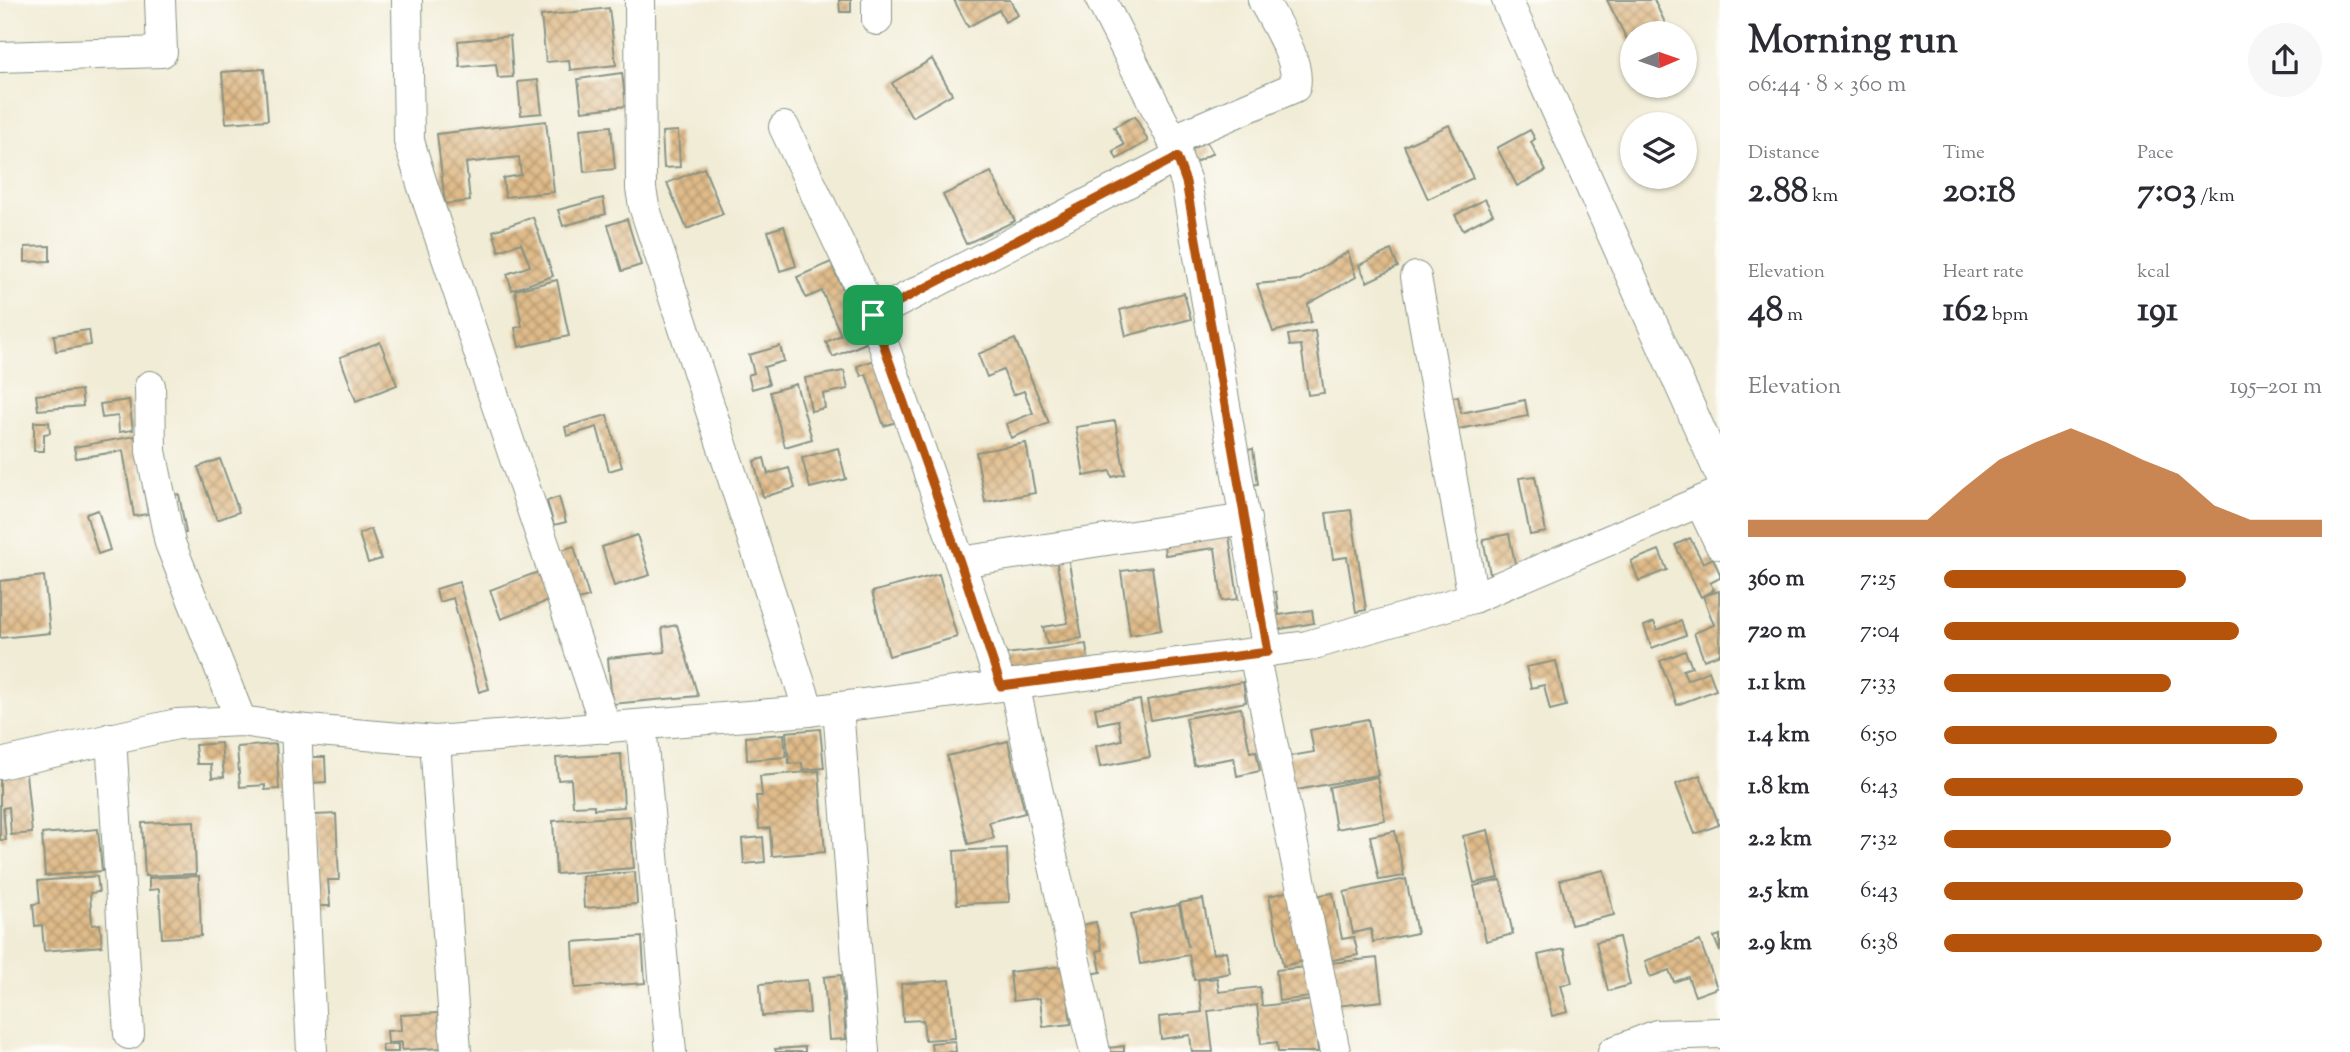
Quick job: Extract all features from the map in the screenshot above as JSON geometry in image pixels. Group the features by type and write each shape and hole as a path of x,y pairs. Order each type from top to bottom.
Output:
{"street":[{"path":"0,57 162,52 160,0"},
{"path":"407,0 409,141 606,728"},
{"path":"640,0 644,206 809,711"},
{"path":"1101,0 1176,152 1186,182 1246,519 1261,653 1335,1052"},
{"path":"1176,152 1179,137 1295,87 1295,66 1263,0"},
{"path":"1507,0 1720,474"},
{"path":"784,127 873,315 960,562 1008,685 1095,1052"},
{"path":"873,315 1176,152"},
{"path":"1416,277 1473,598"},
{"path":"150,386 151,451 170,543 241,721"},
{"path":"0,764 177,724 241,721 296,729 435,741 809,711 1307,646 1473,598 1710,498 1720,544"},
{"path":"960,562 1246,519"},
{"path":"838,707 864,1052"},
{"path":"641,725 671,1052"},
{"path":"296,729 312,1052"},
{"path":"111,738 129,1034"},
{"path":"435,741 456,1052"},
{"path":"1613,1052 1657,1035 1720,1033"}],"building":[{"path":"839,0 851,0 851,12 840,12"},
{"path":"954,0 1010,0 1018,15 1005,22 999,10 968,27"},
{"path":"1607,0 1654,0 1664,21 1620,21 1620,26"},
{"path":"609,8 616,65 570,70 569,60 546,62 541,16"},
{"path":"510,36 513,77 498,78 496,64 460,67 458,41"},
{"path":"932,59 952,94 912,117 892,83"},
{"path":"264,69 268,120 226,123 222,72"},
{"path":"622,73 626,106 582,111 578,79"},
{"path":"538,80 542,113 521,115 518,82"},
{"path":"1135,116 1148,141 1117,159 1113,151 1124,145 1114,127"},
{"path":"546,121 554,192 505,197 503,178 521,175 519,157 466,163 470,201 445,204 437,134"},
{"path":"1449,125 1473,178 1428,199 1404,146"},
{"path":"611,126 615,169 584,172 580,129"},
{"path":"1530,130 1535,139 1531,142 1546,171 1517,186 1497,148"},
{"path":"678,131 680,167 664,168 662,132"},
{"path":"1206,141 1213,153 1190,165 1184,154"},
{"path":"704,168 723,214 687,229 667,183"},
{"path":"991,172 1015,221 966,244 943,195"},
{"path":"603,198 606,214 563,226 558,210"},
{"path":"1485,199 1493,214 1463,230 1455,215"},
{"path":"533,217 553,276 512,290 507,274 530,266 521,243 499,251 493,231"},
{"path":"627,219 641,265 622,271 608,225"},
{"path":"784,226 796,266 780,271 768,231"},
{"path":"50,246 50,261 25,262 25,247"},
{"path":"1391,250 1398,267 1367,282 1359,265"},
{"path":"1348,252 1356,277 1308,304 1311,322 1273,332 1257,284 1300,280"},
{"path":"831,262 866,343 833,357 826,342 841,335 822,291 806,298 797,277"},
{"path":"557,280 569,336 519,347 515,328 522,326 515,290"},
{"path":"1184,293 1191,319 1126,336 1120,310"},
{"path":"89,330 91,345 56,351 54,335"},
{"path":"1315,331 1324,393 1308,395 1301,345 1290,346 1288,335"},
{"path":"1015,339 1049,423 1011,438 1006,424 1033,413 1024,391 1013,395 1003,370 987,377 978,354"},
{"path":"380,342 397,385 356,401 340,357"},
{"path":"780,346 784,361 764,367 769,384 752,389 748,375 754,373 749,355"},
{"path":"875,360 896,422 884,426 866,374 861,376 857,366"},
{"path":"844,371 848,389 823,394 825,408 811,411 805,378"},
{"path":"796,384 812,439 785,447 770,392"},
{"path":"81,390 83,406 38,410 36,395"},
{"path":"1458,396 1461,413 1525,400 1528,416 1453,430 1446,399"},
{"path":"129,400 133,430 119,432 118,416 102,418 100,404"},
{"path":"607,415 622,467 609,471 597,427 567,436 565,427"},
{"path":"1115,421 1125,474 1112,477 1110,471 1084,476 1076,427"},
{"path":"34,422 49,422 50,433 44,434 44,451 34,451"},
{"path":"135,436 148,514 134,516 123,451 76,458 74,447"},
{"path":"1026,443 1035,493 985,502 976,452"},
{"path":"838,448 846,479 810,488 802,458"},
{"path":"1253,449 1258,484 1246,486 1241,451"},
{"path":"764,458 768,474 789,468 795,488 763,497 754,461"},
{"path":"220,459 239,512 217,520 198,467"},
{"path":"1535,476 1546,532 1530,535 1519,478"},
{"path":"179,494 186,533 175,535 167,497"},
{"path":"559,497 566,522 554,525 547,501"},
{"path":"98,510 110,550 98,554 86,514"},
{"path":"1351,510 1366,610 1356,612 1347,557 1333,559 1326,513"},
{"path":"371,529 381,559 368,563 359,534"},
{"path":"1509,534 1516,568 1490,574 1483,539"},
{"path":"637,535 650,575 614,586 602,547"},
{"path":"1229,535 1238,599 1222,601 1215,548 1165,555 1164,544"},
{"path":"1690,538 1703,563 1713,558 1720,574 1720,578 1710,583 1714,590 1701,597 1675,545"},
{"path":"574,546 589,597 574,601 559,551"},
{"path":"1659,550 1667,570 1639,581 1631,561"},
{"path":"1068,557 1082,638 1047,644 1043,627 1068,623 1056,559"},
{"path":"1152,567 1161,630 1130,635 1121,571"},
{"path":"538,572 548,601 501,619 490,590"},
{"path":"939,574 957,637 889,656 872,592"},
{"path":"44,576 50,633 0,638 0,581"},
{"path":"459,582 489,689 479,692 453,598 439,602 436,589"},
{"path":"1719,591 1720,654 1704,660 1694,633 1714,625 1703,596"},
{"path":"1276,592 1279,615 1312,610 1314,623 1270,631 1264,594"},
{"path":"1681,621 1686,635 1652,648 1644,626 1654,622 1657,630"},
{"path":"677,625 698,696 612,704 608,658 665,652 662,628"},
{"path":"1086,644 1088,661 1007,670 1006,654"},
{"path":"1685,651 1692,667 1683,670 1687,680 1709,671 1716,690 1677,705 1660,661"},
{"path":"1556,661 1566,706 1550,710 1544,685 1531,688 1526,667"},
{"path":"1243,682 1246,702 1151,720 1147,700"},
{"path":"1140,700 1150,757 1100,767 1096,746 1122,740 1118,720 1098,724 1095,708"},
{"path":"1241,708 1250,752 1256,751 1260,771 1237,776 1234,758 1194,765 1186,718"},
{"path":"1368,719 1378,775 1291,791 1285,757 1314,752 1310,730"},
{"path":"820,729 824,768 803,770 802,763 789,764 786,732"},
{"path":"784,734 786,757 747,760 746,737"},
{"path":"1008,741 1025,813 989,822 994,838 968,844 947,756"},
{"path":"221,743 224,777 212,778 211,764 197,764 195,745"},
{"path":"276,744 279,789 265,790 265,785 240,787 237,747"},
{"path":"621,754 624,807 594,809 594,805 573,806 571,779 558,780 556,758"},
{"path":"309,757 325,757 326,782 311,783"},
{"path":"25,764 32,833 11,835 9,807 3,808 6,840 0,840 0,779 6,778 5,765"},
{"path":"819,771 825,852 772,856 770,828 759,829 756,796 762,796 760,776"},
{"path":"1700,775 1719,825 1695,834 1676,784"},
{"path":"1377,777 1385,820 1336,829 1329,787"},
{"path":"336,814 339,880 328,880 330,906 319,906 315,815"},
{"path":"630,816 634,868 556,874 553,821"},
{"path":"194,821 196,874 145,876 142,823"},
{"path":"98,829 102,871 45,876 42,834"},
{"path":"1488,830 1499,878 1474,883 1463,836"},
{"path":"1395,831 1404,876 1379,880 1370,836"},
{"path":"763,837 765,862 744,864 742,839"},
{"path":"1007,848 1009,902 957,904 954,851"},
{"path":"1604,870 1614,915 1571,925 1560,880"},
{"path":"635,872 637,904 584,908 582,876"},
{"path":"97,876 99,892 90,893 92,925 100,924 102,946 44,951 42,925 35,926 33,904 40,903 38,881"},
{"path":"199,876 201,936 162,938 159,889 149,890 149,878"},
{"path":"1406,879 1417,933 1373,942 1371,929 1353,933 1344,892"},
{"path":"1501,880 1513,934 1486,941 1474,886"},
{"path":"1290,891 1303,961 1283,966 1269,896"},
{"path":"1333,893 1342,939 1354,937 1358,955 1328,961 1314,896"},
{"path":"1203,899 1213,954 1226,951 1230,973 1194,980 1189,955 1140,964 1131,914 1179,905 1188,947 1180,903"},
{"path":"1096,922 1102,950 1097,951 1101,972 1091,974 1082,925"},
{"path":"1720,935 1720,952 1714,937"},
{"path":"642,937 645,983 575,988 573,942"},
{"path":"1619,937 1630,985 1608,991 1596,942"},
{"path":"1700,941 1717,988 1695,996 1688,977 1674,982 1669,970 1650,977 1645,961"},
{"path":"1564,949 1572,983 1561,985 1568,1012 1552,1016 1538,955"},
{"path":"1377,958 1382,1001 1336,1006 1331,963"},
{"path":"1065,966 1071,1024 1043,1027 1040,998 1013,1001 1010,972"},
{"path":"1307,967 1311,997 1279,1001 1276,970"},
{"path":"841,975 846,1039 829,1040 824,977"},
{"path":"1217,978 1219,992 1260,987 1262,1006 1313,1000 1318,1052 1278,1052 1277,1042 1261,1044 1257,1005 1208,1011 1213,1052 1192,1052 1190,1035 1161,1039 1159,1017 1202,1012 1198,980"},
{"path":"807,980 810,1013 762,1016 760,984"},
{"path":"950,980 955,1038 925,1040 923,1020 903,1021 901,984"},
{"path":"438,1013 441,1048 402,1050 402,1042 388,1043 387,1031 401,1030 400,1015"},
{"path":"955,1041 956,1052 932,1052 931,1043"},
{"path":"398,1044 398,1052 383,1052 382,1045"},
{"path":"1124,1046 1124,1052 1108,1052 1107,1048"},
{"path":"805,1047 805,1052 776,1052 775,1049"}],"route":[{"path":"1177,157 1186,182 1268,652 1001,686 873,315 1177,157"}]}
